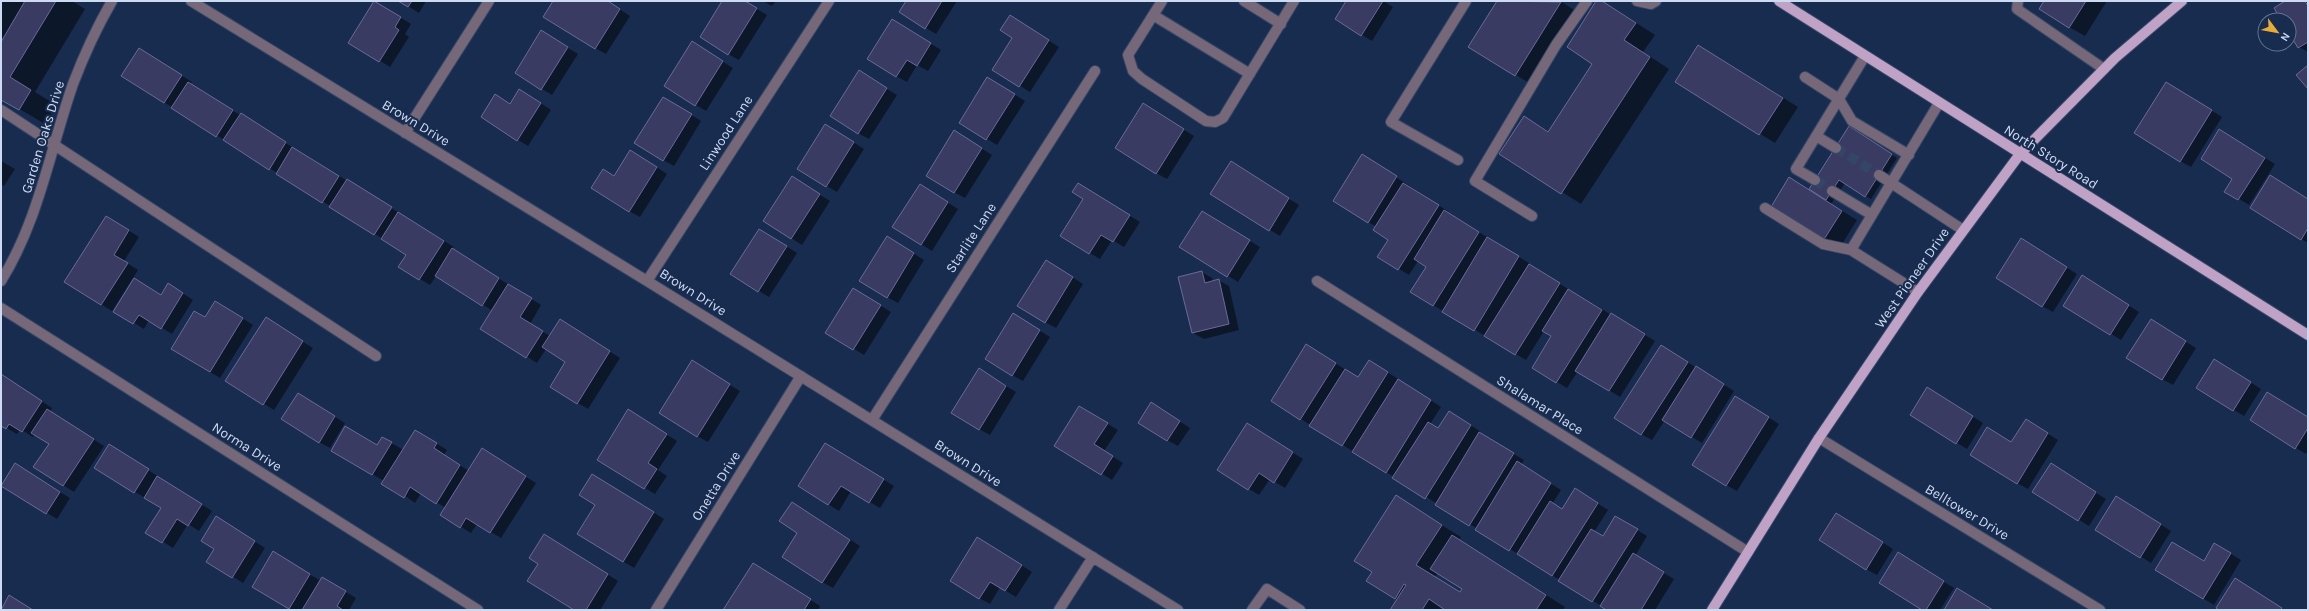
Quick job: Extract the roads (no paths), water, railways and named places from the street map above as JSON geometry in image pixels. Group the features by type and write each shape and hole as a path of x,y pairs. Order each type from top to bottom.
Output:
{"main road":[{"name":"North Story Road","path":"1779,1 2308,335"},
{"name":"West Pioneer Drive","path":"1715,609 1748,552 1819,438 1918,292 2020,154 2104,69 2182,1"}],"street":[{"name":"Garden Oaks Drive","path":"1,281 31,222 73,84 96,29 112,1"},
{"name":"Brown Drive","path":"190,1 647,281 1178,610"},
{"path":"405,133 489,1"},
{"name":"Linwood Lane","path":"647,281 829,1"},
{"path":"1162,1 1128,55 1133,71 1142,79 1206,121 1214,122 1223,118 1294,1"},
{"path":"1244,1 1281,24"},
{"path":"1458,160 1391,122 1466,1"},
{"path":"1532,216 1475,181 1556,45 1587,1"},
{"path":"1637,1 1651,4 1656,1"},
{"path":"2018,1 2017,9 2104,69"},
{"path":"1153,15 1250,74"},
{"path":"1814,180 1796,168 1865,56"},
{"name":"Starlite Lane","path":"872,420 1095,71"},
{"path":"1805,78 1839,99 1852,121 1909,155"},
{"path":"1851,250 1939,103"},
{"path":"1,110 376,356"},
{"path":"1816,136 1836,148"},
{"path":"1879,175 1963,230"},
{"path":"1832,191 1872,215"},
{"path":"1765,208 1823,244 1851,250 1918,292"},
{"name":"Shalamar Place","path":"1317,281 1748,552"},
{"name":"Norma Drive","path":"1,308 478,610"},
{"name":"Onetta Drive","path":"656,610 801,376"},
{"name":"Belltower Drive","path":"1819,438 2100,610"},
{"path":"1059,610 1093,557"},
{"path":"1252,610 1267,589 1300,610"}],"tunnel":[{"path":"1836,148 1879,175"},
{"path":"1815,180 1832,191"}]}
